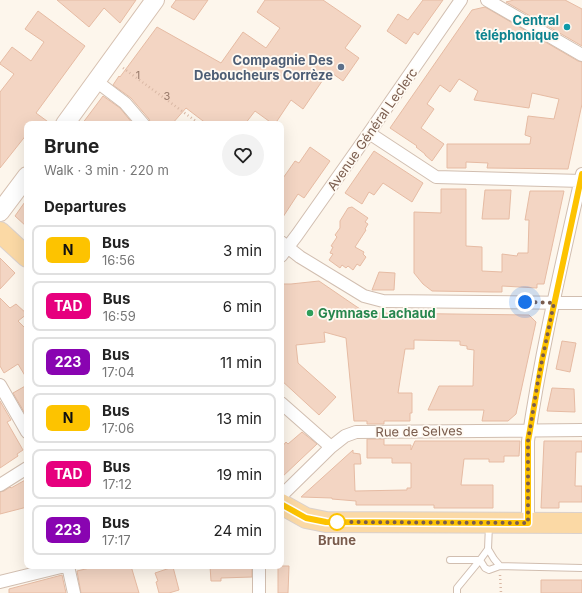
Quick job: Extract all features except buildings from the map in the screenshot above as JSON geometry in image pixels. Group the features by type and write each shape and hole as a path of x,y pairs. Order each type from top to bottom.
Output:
{"main road":[{"path":"67,121 112,60 148,3"},
{"path":"4,207 24,180"},
{"path":"0,232 24,254"},
{"path":"284,506 306,518 326,522 582,523"}],"street":[{"name":"Avenue Général Leclerc","path":"284,248 369,133 461,0"},
{"path":"487,0 582,55"},
{"path":"96,81 125,103 140,121"},
{"path":"369,133 436,177 582,178 539,375 528,441 528,523"},
{"path":"284,249 300,257 364,296 383,301 582,303"},
{"path":"0,385 24,427"},
{"path":"284,407 331,447"},
{"name":"Rue de Selves","path":"284,493 331,447 345,436 356,432 582,430"},
{"path":"0,485 24,470"},
{"path":"0,582 53,569"},
{"path":"69,569 74,593"},
{"path":"259,569 259,593"}],"lane":[{"path":"489,523 488,549 500,566"},
{"path":"457,590 488,549"},
{"path":"450,560 480,560"},
{"path":"480,560 485,568 489,570 500,566 582,568"}],"path":[{"path":"112,60 196,121"},
{"path":"500,566 501,593"}],"bus line":[{"name":"N","path":"284,506 306,518 326,522 528,523 528,441 539,375 582,174"}],"place":[{"name":"Central téléphonique","path":"567,27"},
{"name":"Compagnie Des Deboucheurs Corrèze","path":"341,67"},
{"name":"Gymnase Lachaud","path":"310,313"},
{"name":"Brune","path":"337,522"}],"route":[{"path":"337,522 528,523 528,441 539,375 554,303 525,302"}]}
